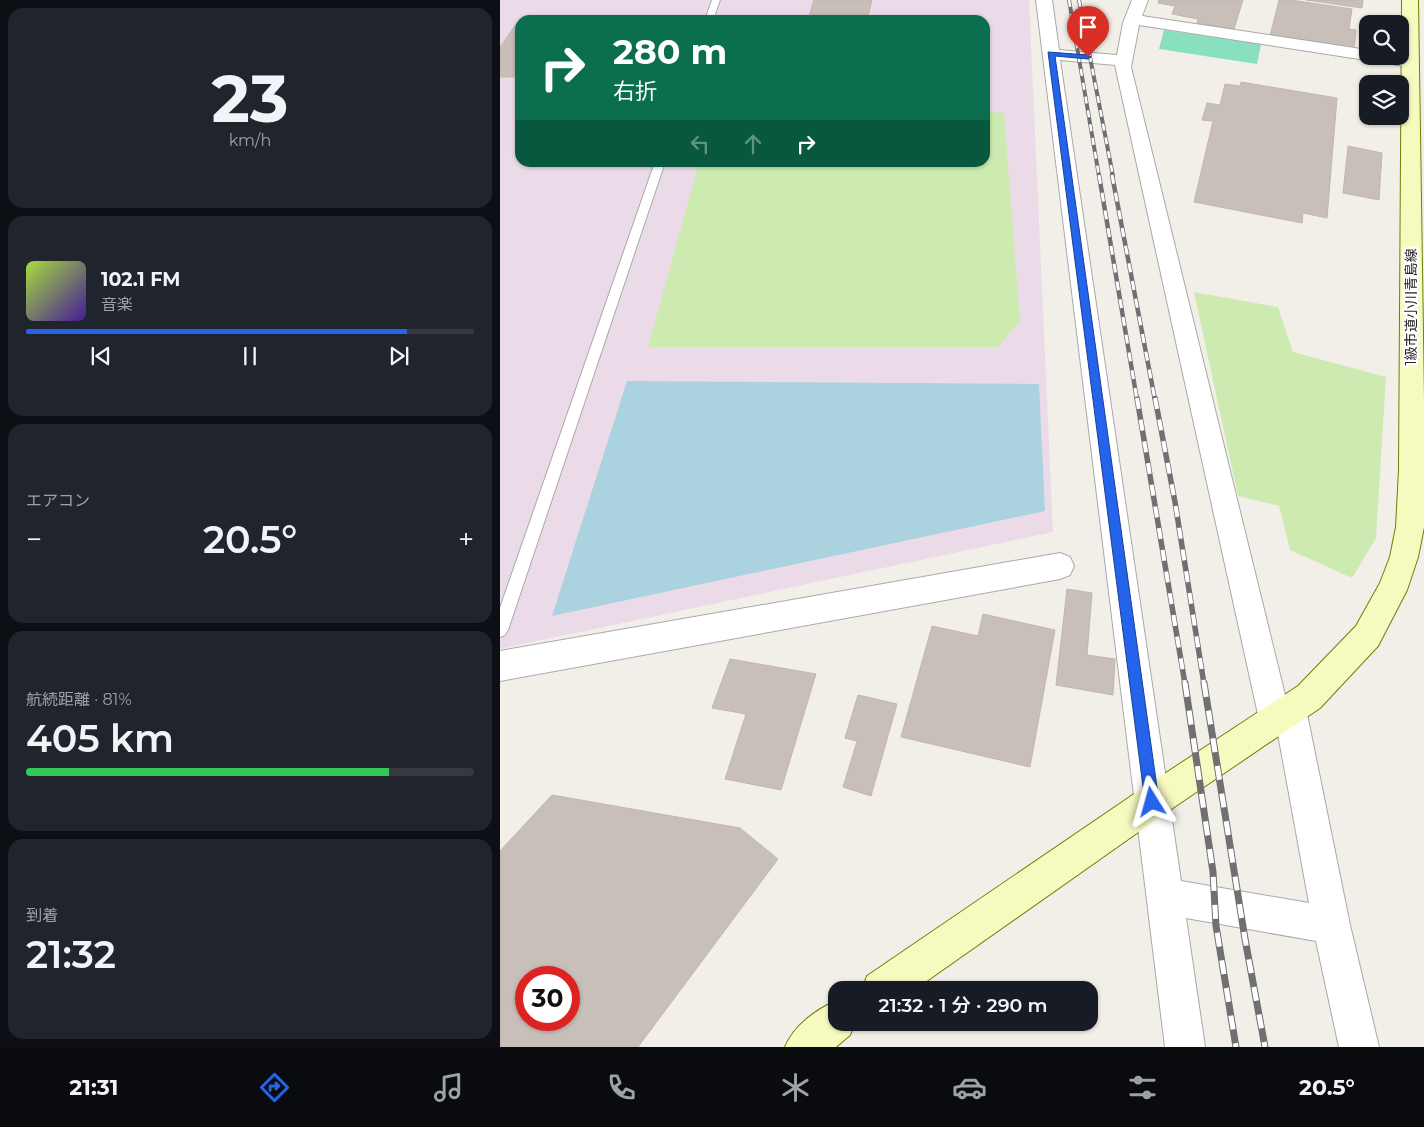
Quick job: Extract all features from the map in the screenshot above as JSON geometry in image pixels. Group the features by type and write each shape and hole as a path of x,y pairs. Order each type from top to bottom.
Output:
{"street":[{"path":"1044,0 1185,1047"},
{"name":"1級市道小川青島線","path":"894,981 1152,802 1309,697 1339,668 1367,636 1380,608 1392,590 1410,527 1412,470 1410,0"},
{"path":"1359,53 1137,9 1123,67 1283,714 1359,1047"},
{"path":"1051,54 1124,61"},
{"path":"500,666 1060,566"},
{"path":"1165,896 1332,925"},
{"path":"805,1047 828,1027"}],"lane":[{"path":"711,15 716,0"},
{"path":"500,630 658,167"}],"shaded area":[{"path":"500,0 1029,0 1053,532 500,649"}],"green space":[{"path":"1164,30 1261,44 1257,64 1159,49"},
{"path":"990,112 1004,113 1020,321 998,347 648,347 698,167 990,167"},
{"path":"1194,292 1278,307 1293,352 1386,377 1376,538 1352,578 1290,550 1279,506 1238,496"}],"water":[{"path":"627,381 1039,384 1045,511 552,616"}],"building":[{"path":"814,0 872,0 868,15 810,15"},
{"path":"1159,0 1243,0 1234,29 1197,23 1198,19 1172,14 1175,6 1158,3"},
{"path":"1279,0 1352,9 1349,29 1356,30 1354,50 1270,36"},
{"path":"1306,0 1363,0 1362,8"},
{"path":"515,26 514,77 500,77 500,47"},
{"path":"1241,82 1337,98 1327,218 1303,213 1302,223 1194,202 1213,121 1202,120 1207,103 1220,105 1225,84 1240,86"},
{"path":"1348,146 1382,153 1379,200 1343,193"},
{"path":"1067,589 1092,593 1087,655 1115,659 1113,695 1056,685"},
{"path":"983,614 1055,630 1030,767 901,737 932,626 978,636"},
{"path":"730,659 816,674 781,790 725,779 746,714 712,708"},
{"path":"858,695 897,704 871,796 843,787 857,741 845,738"},
{"path":"552,795 740,828 778,859 638,1047 500,1047 500,851"}],"railway":[{"path":"1069,0 1099,176"},
{"path":"1079,0 1113,176"},
{"path":"1099,175 1137,400"},
{"path":"1112,175 1155,400"},
{"path":"1137,398 1185,684"},
{"path":"1155,398 1175,502 1204,684"},
{"path":"1185,683 1213,872 1216,926 1236,1047"},
{"path":"1204,683 1245,939 1265,1047"}],"route":[{"path":"1088,57 1051,54 1152,802"}]}
